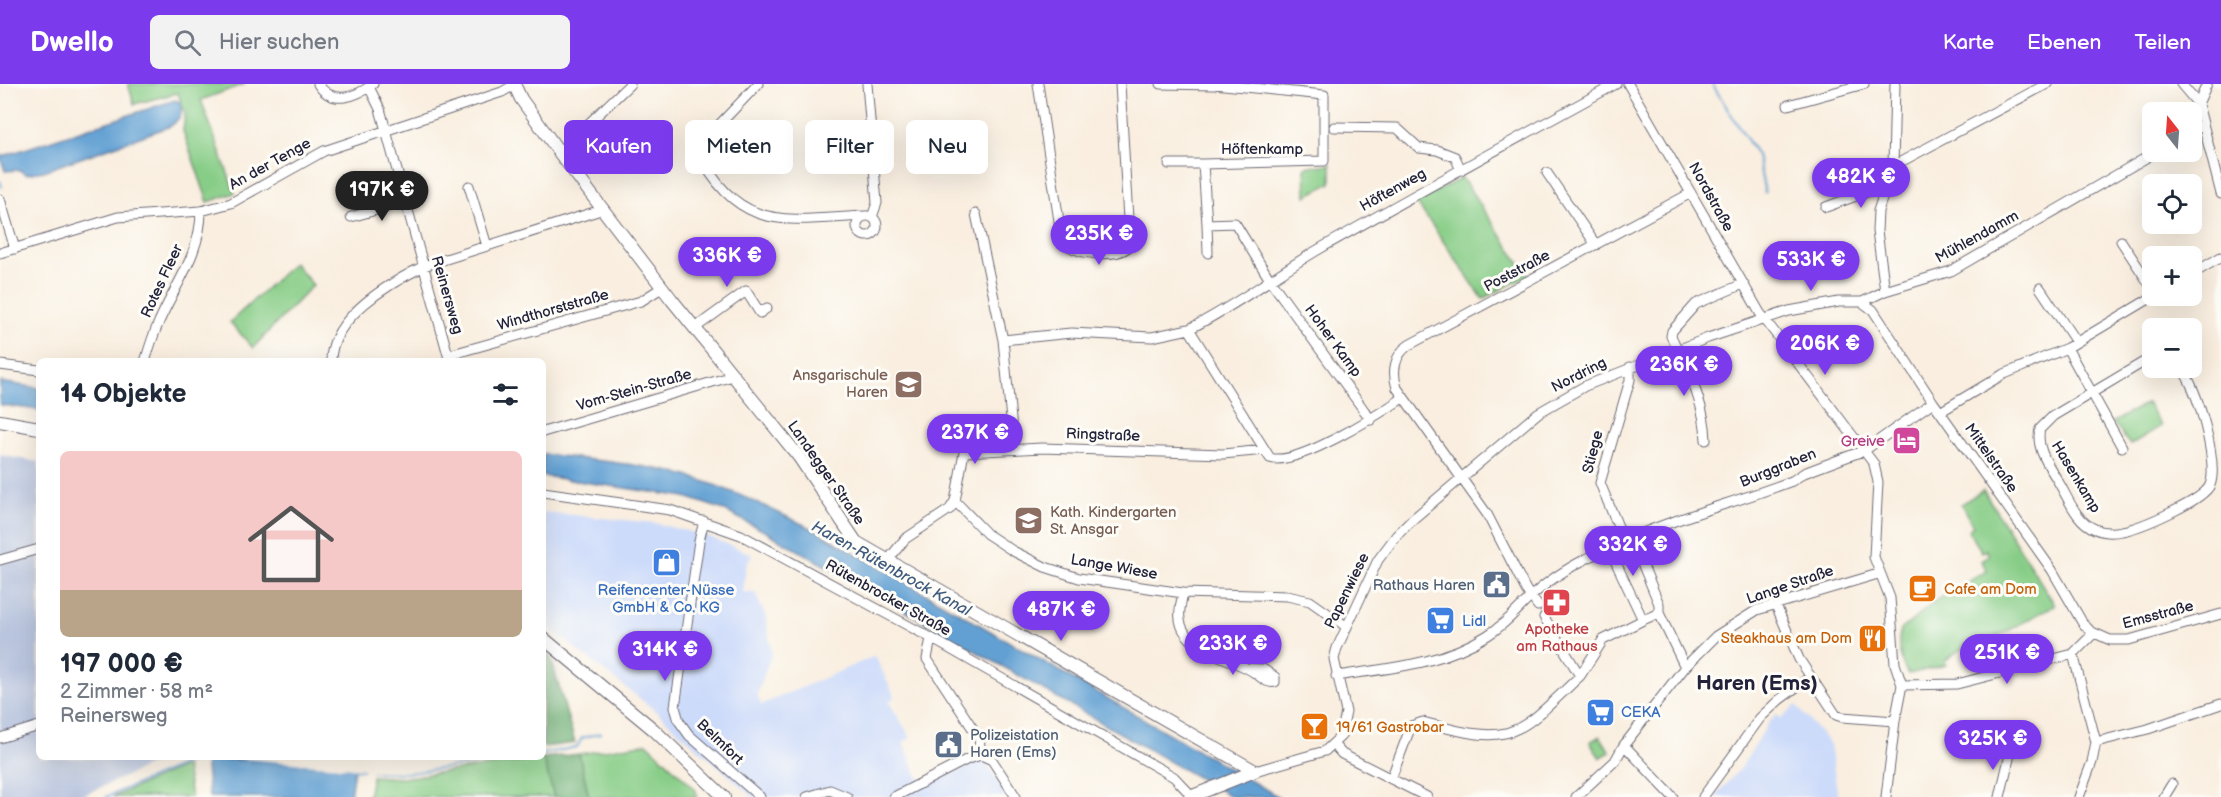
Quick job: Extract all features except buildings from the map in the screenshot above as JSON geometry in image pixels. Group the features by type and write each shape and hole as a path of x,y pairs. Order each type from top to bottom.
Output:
{"main road":[{"name":"Landegger Straße","path":"515,85 559,152 695,328 799,457 856,543 1251,773"},
{"path":"0,421 36,427"},
{"path":"546,640 653,729 724,797"},
{"path":"1191,797 1251,773"}],"street":[{"path":"318,84 325,92 344,98 371,85"},
{"path":"559,152 630,84"},
{"path":"758,84 696,149 708,172 734,200 773,218 793,221 869,216 877,203 867,84"},
{"path":"1038,84 1061,234 1066,245 1076,250 1115,253 1127,248 1130,236 1120,84"},
{"name":"Höftenkamp","path":"1161,84 1214,85 1324,95 1326,153 1321,163 1169,164"},
{"name":"Höftenweg","path":"1190,329 1245,298 1312,254 1616,84"},
{"name":"Nordstraße","path":"1628,84 1764,319 1874,464 1878,482 1873,539 1878,574 1890,598 1895,664 1902,685"},
{"path":"1788,105 1864,84"},
{"path":"1885,291 1877,231 1878,211 1893,166 1895,84"},
{"path":"1893,166 2047,84"},
{"path":"2181,84 2196,102"},
{"path":"2199,102 2207,84"},
{"name":"Reinersweg","path":"371,85 450,358"},
{"name":"An der Tenge","path":"0,254 118,217 201,211 246,196 324,151 502,92 515,85"},
{"path":"2202,120 2221,194"},
{"path":"1334,127 1397,128 1419,148 1437,150 1455,157 1461,170"},
{"name":"Mühlendamm","path":"1764,319 1816,305 1862,303 1885,291 1951,272 2142,160"},
{"name":"Höftenkamp","path":"1203,164 1208,253"},
{"path":"1547,173 1596,245"},
{"path":"1826,207 1886,185"},
{"path":"469,186 487,246"},
{"name":"Poststraße","path":"1403,398 1396,388 1395,371 1398,354 1403,349 1691,193"},
{"path":"0,199 15,249"},
{"path":"351,217 405,202"},
{"path":"332,358 331,351 339,334 359,308 397,279 424,266 604,209"},
{"name":"Rotes Fleer","path":"146,358 159,321 182,281 192,256 201,211"},
{"path":"976,214 1003,340 1014,449"},
{"path":"1207,224 1235,223 1270,280"},
{"path":"2121,242 2142,273"},
{"path":"2202,268 2221,257"},
{"name":"Hoher Kamp","path":"1270,280 1371,420"},
{"path":"1706,440 1706,424 1697,391 1680,350 1671,336 1672,331 1696,304 1743,284"},
{"name":"Windthorststraße","path":"450,358 641,301 663,287"},
{"path":"2040,288 2076,342"},
{"path":"695,328 746,291 760,313 768,308"},
{"name":"Mittelstraße","path":"1862,303 1873,310 1933,402 2052,570 2082,622 2093,634"},
{"path":"1940,412 2002,375 2067,348 2142,303"},
{"name":"Nordring","path":"1461,480 1538,413 1585,386 1630,367 1764,319"},
{"path":"1003,340 1071,333 1152,337 1190,329 1265,450"},
{"path":"2067,348 2122,447"},
{"name":"Hasenkamp","path":"2142,363 2045,422 2040,429 2038,444 2080,519 2097,530 2121,532 2177,509 2202,495 2210,485 2210,460 2200,404 2186,378"},
{"path":"0,365 36,370"},
{"name":"Stiege","path":"1630,367 1630,380 1600,483 1685,667"},
{"name":"Vom-Stein-Straße","path":"546,431 733,376"},
{"path":"1403,398 1487,514 1530,597 1538,606"},
{"name":"Ringstraße","path":"955,501 964,452 1014,449 1194,454 1265,450 1267,455 1275,460 1296,455 1371,420 1403,398"},
{"name":"Burggraben","path":"1336,676 1426,663 1461,650 1514,617 1530,597 1609,548 1792,481 1804,473 1865,450 1933,402"},
{"name":"Papenwiese","path":"1334,745 1341,736 1346,722 1334,659 1347,627 1386,548 1413,519 1461,480"},
{"name":"Rütenbrocker Straße","path":"546,492 670,510 704,520 741,535 931,638 1174,777 1191,797"},
{"path":"888,560 905,539 950,509 955,501"},
{"name":"Lange Wiese","path":"955,501 987,534 1045,567 1079,578 1183,593 1287,596 1310,601 1347,627"},
{"name":"Belmfort","path":"704,520 675,707 679,721 689,735 760,797"},
{"path":"1609,548 1643,620"},
{"path":"0,560 36,550"},
{"name":"Lange Straße","path":"1576,797 1603,775 1685,667 1716,636 1747,615 1775,603 1878,574"},
{"path":"1183,593 1179,610 1185,633 1194,642 1247,668"},
{"path":"1775,603 1799,659 1836,714 1842,717 1894,721"},
{"path":"1391,779 1411,726 1415,723 1424,722 1484,735 1511,733 1531,723 1580,676 1603,640 1643,620 1659,609"},
{"name":"Emsstraße","path":"2093,634 2110,640 2129,640 2221,614"},
{"path":"1544,617 1580,676"},
{"path":"1886,797 1894,721 1902,685 1957,684 2073,654 2093,634"},
{"path":"931,638 927,659 979,738 981,755"},
{"path":"2073,654 2096,742 2092,762 2079,797"},
{"path":"1703,797 1760,718 1779,700 1810,677"},
{"path":"2096,742 2148,729 2221,704"},
{"path":"0,738 36,727"},
{"path":"1251,773 1314,755 1334,745 1342,754 1427,797"},
{"path":"1624,745 1673,797"},
{"path":"2000,797 2011,750"},
{"path":"894,797 968,759 981,755 992,760 1016,797"},
{"path":"2164,797 2172,784"},
{"path":"807,797 830,790 847,797"}],"shaded area":[{"path":"0,455 36,461 36,760 162,760 79,797 0,797"},
{"path":"546,512 654,523 707,536 752,554 746,567 743,592 755,593 765,615 772,653 757,694 761,705 875,656 895,697 889,702 911,738 903,742 918,777 927,785 980,761 988,765 1008,797 753,797 653,709 546,625"},
{"path":"1796,705 1830,744 1838,797 1715,797 1742,766 1776,714 1781,718"}],"green space":[{"path":"128,84 245,84 201,100 235,193 208,202 183,131 185,114 178,93 134,104"},
{"path":"1331,164 1331,183 1306,196 1305,167"},
{"path":"1462,178 1528,275 1483,299 1416,202"},
{"path":"294,263 313,285 253,348 230,322"},
{"path":"2147,403 2161,426 2130,445 2113,422"},
{"path":"1983,490 2055,605 1995,638 1958,651 1945,661 1946,665 1909,674 1900,654 1901,630 1938,599 1987,571 1981,561 1989,556 1986,550 1982,552 1968,530 1973,526 1961,504"},
{"path":"546,652 550,655 575,743 546,747"},
{"path":"1600,736 1610,752 1600,758 1590,742"},
{"path":"647,743 695,789 698,797 589,797 579,754"},
{"path":"579,754 589,797 554,797 544,760 546,758"},
{"path":"529,760 544,760 554,797 368,797 372,776 402,778"},
{"path":"186,767 191,797 113,797"}],"water":[{"path":"175,100 180,102 181,113 171,126 44,171 26,174 19,170 5,171 0,157"},
{"path":"0,382 36,388 36,410 0,405"},
{"path":"546,454 632,465 684,475 718,486 767,507 815,530 1279,797 1232,797 766,532 721,509 685,497 546,476"},
{"path":"205,760 354,769 350,797 209,797"}],"waterway":[{"path":"1712,84 1757,155 1765,193"},
{"path":"0,181 2,187"},
{"path":"546,753 577,747 582,738 601,733"},
{"path":"106,797 194,760"},
{"path":"251,760 363,770"},
{"path":"373,772 408,773 504,760"}],"place":[{"name":"Ansgarischule Haren","path":"909,384"},
{"name":"Greive","path":"1906,441"},
{"name":"Kath. Kindergarten St. Ansgar","path":"1029,521"},
{"name":"Reifencenter-Nüsse GmbH & Co. KG","path":"666,563"},
{"name":"Rathaus Haren","path":"1496,585"},
{"name":"Cafe am Dom","path":"1923,589"},
{"name":"Apotheke am Rathaus","path":"1557,602"},
{"name":"Lidl","path":"1441,621"},
{"name":"Steakhaus am Dom","path":"1873,638"},
{"name":"CEKA","path":"1600,712"},
{"name":"19/61 Gastrobar","path":"1315,727"},
{"name":"Polizeistation Haren (Ems)","path":"949,744"}],"district":[{"name":"Haren (Ems)","path":"1757,683"}],"water label":[{"name":"Haren-Rütenbrock Kanal","path":"891,569"}]}
